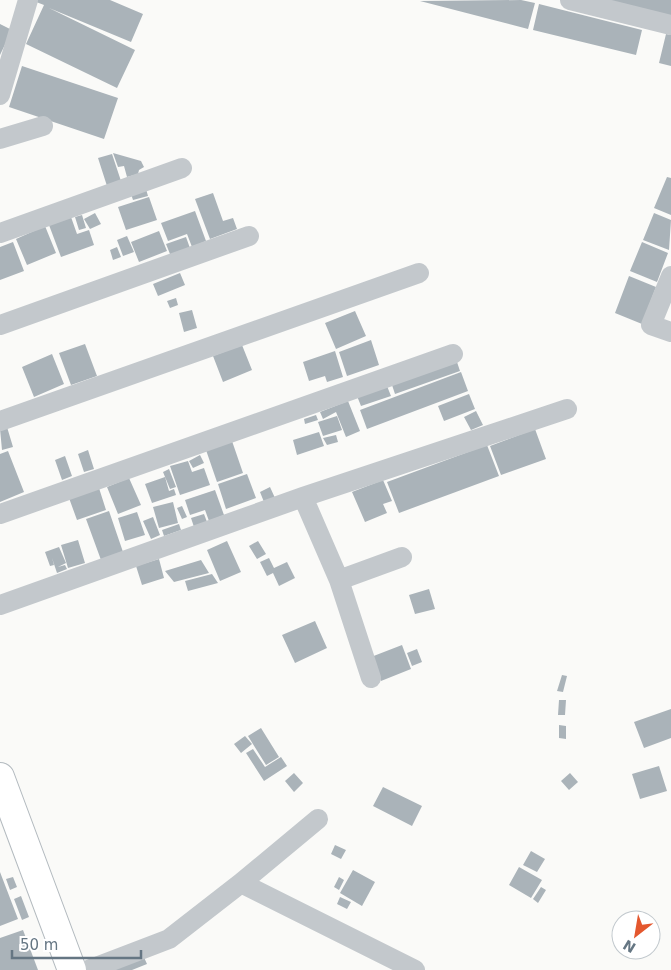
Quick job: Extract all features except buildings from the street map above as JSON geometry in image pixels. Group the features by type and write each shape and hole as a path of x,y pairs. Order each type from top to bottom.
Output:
{"street":[{"path":"0,95 28,0"},
{"path":"570,0 671,25"},
{"path":"0,139 43,126"},
{"path":"0,234 182,168"},
{"path":"0,325 249,236"},
{"path":"0,421 419,272"},
{"path":"671,276 651,325 671,332"},
{"path":"0,514 453,354"},
{"path":"0,605 303,497 567,409"},
{"path":"303,497 339,580 371,678"},
{"path":"339,580 402,557"},
{"path":"0,777 8,826 72,970"},
{"path":"88,970 169,939 241,883 318,819"},
{"path":"241,883 415,970"}]}
